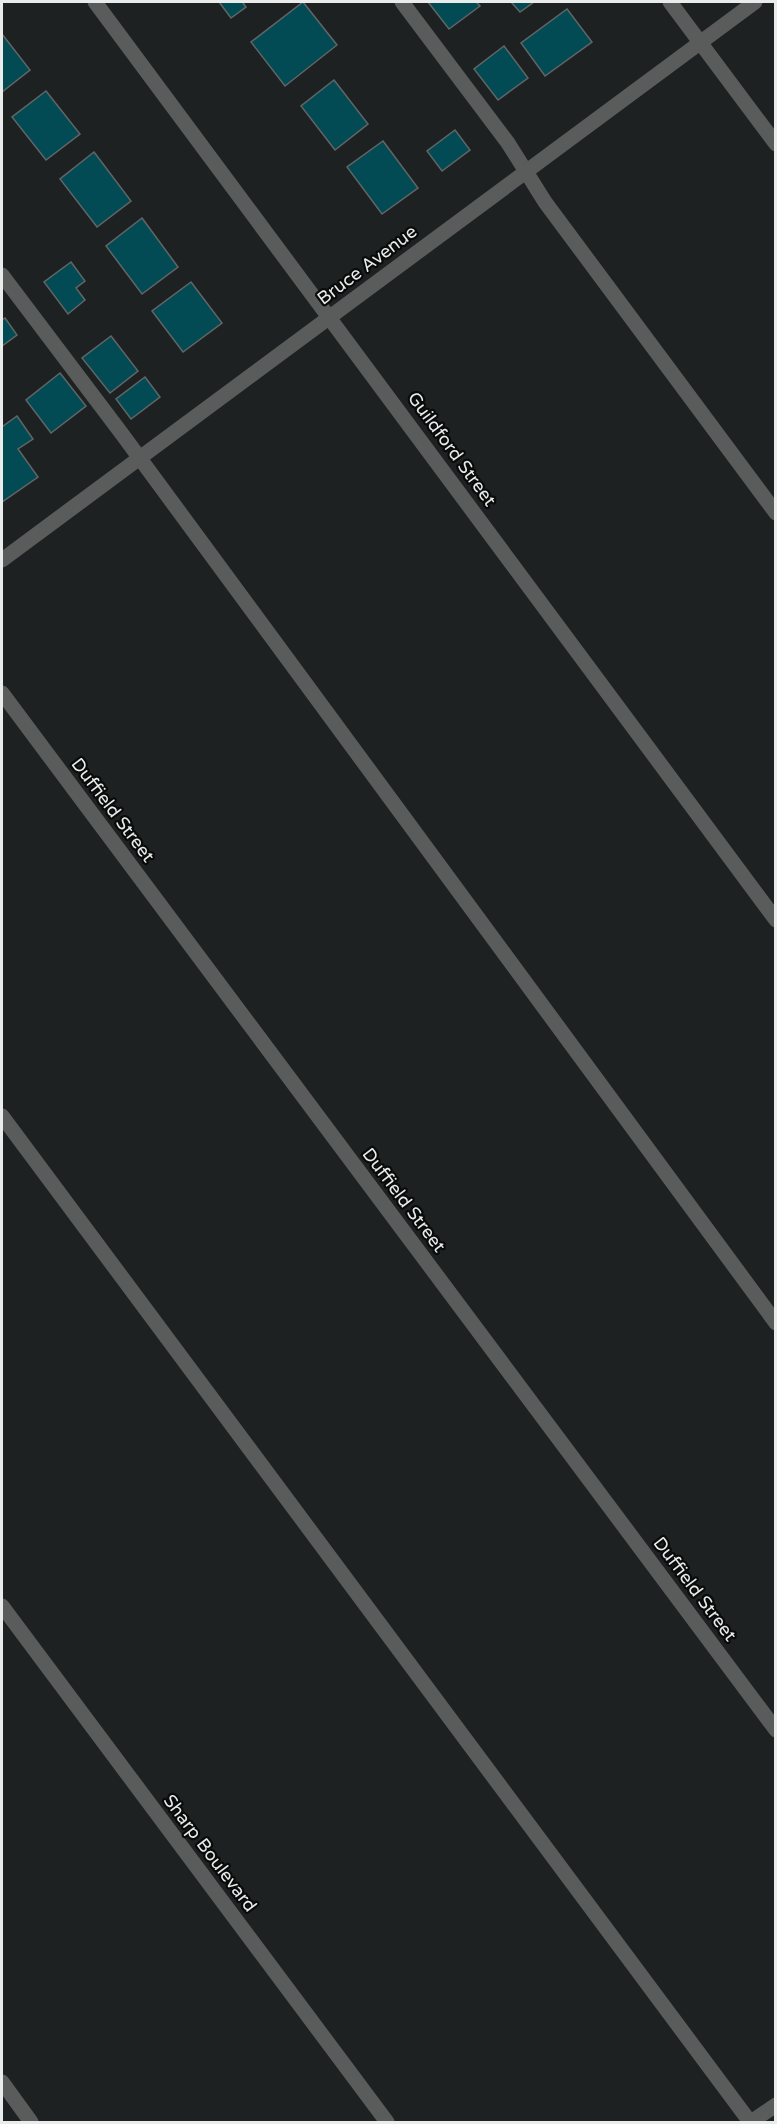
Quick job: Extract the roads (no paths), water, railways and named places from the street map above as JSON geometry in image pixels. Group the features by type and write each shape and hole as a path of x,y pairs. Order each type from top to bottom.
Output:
{"street":[{"name":"Guildford Street","path":"95,2 776,920"},
{"path":"402,2 526,171 545,202 776,513"},
{"path":"670,2 776,144"},
{"name":"Bruce Avenue","path":"2,560 755,2"},
{"path":"2,275 776,1323"},
{"name":"Duffield Street","path":"2,693 776,1730"},
{"path":"2,1116 751,2122 776,2105"},
{"name":"Sharp Boulevard","path":"2,1606 387,2122"},
{"path":"2,2082 31,2122"}]}
